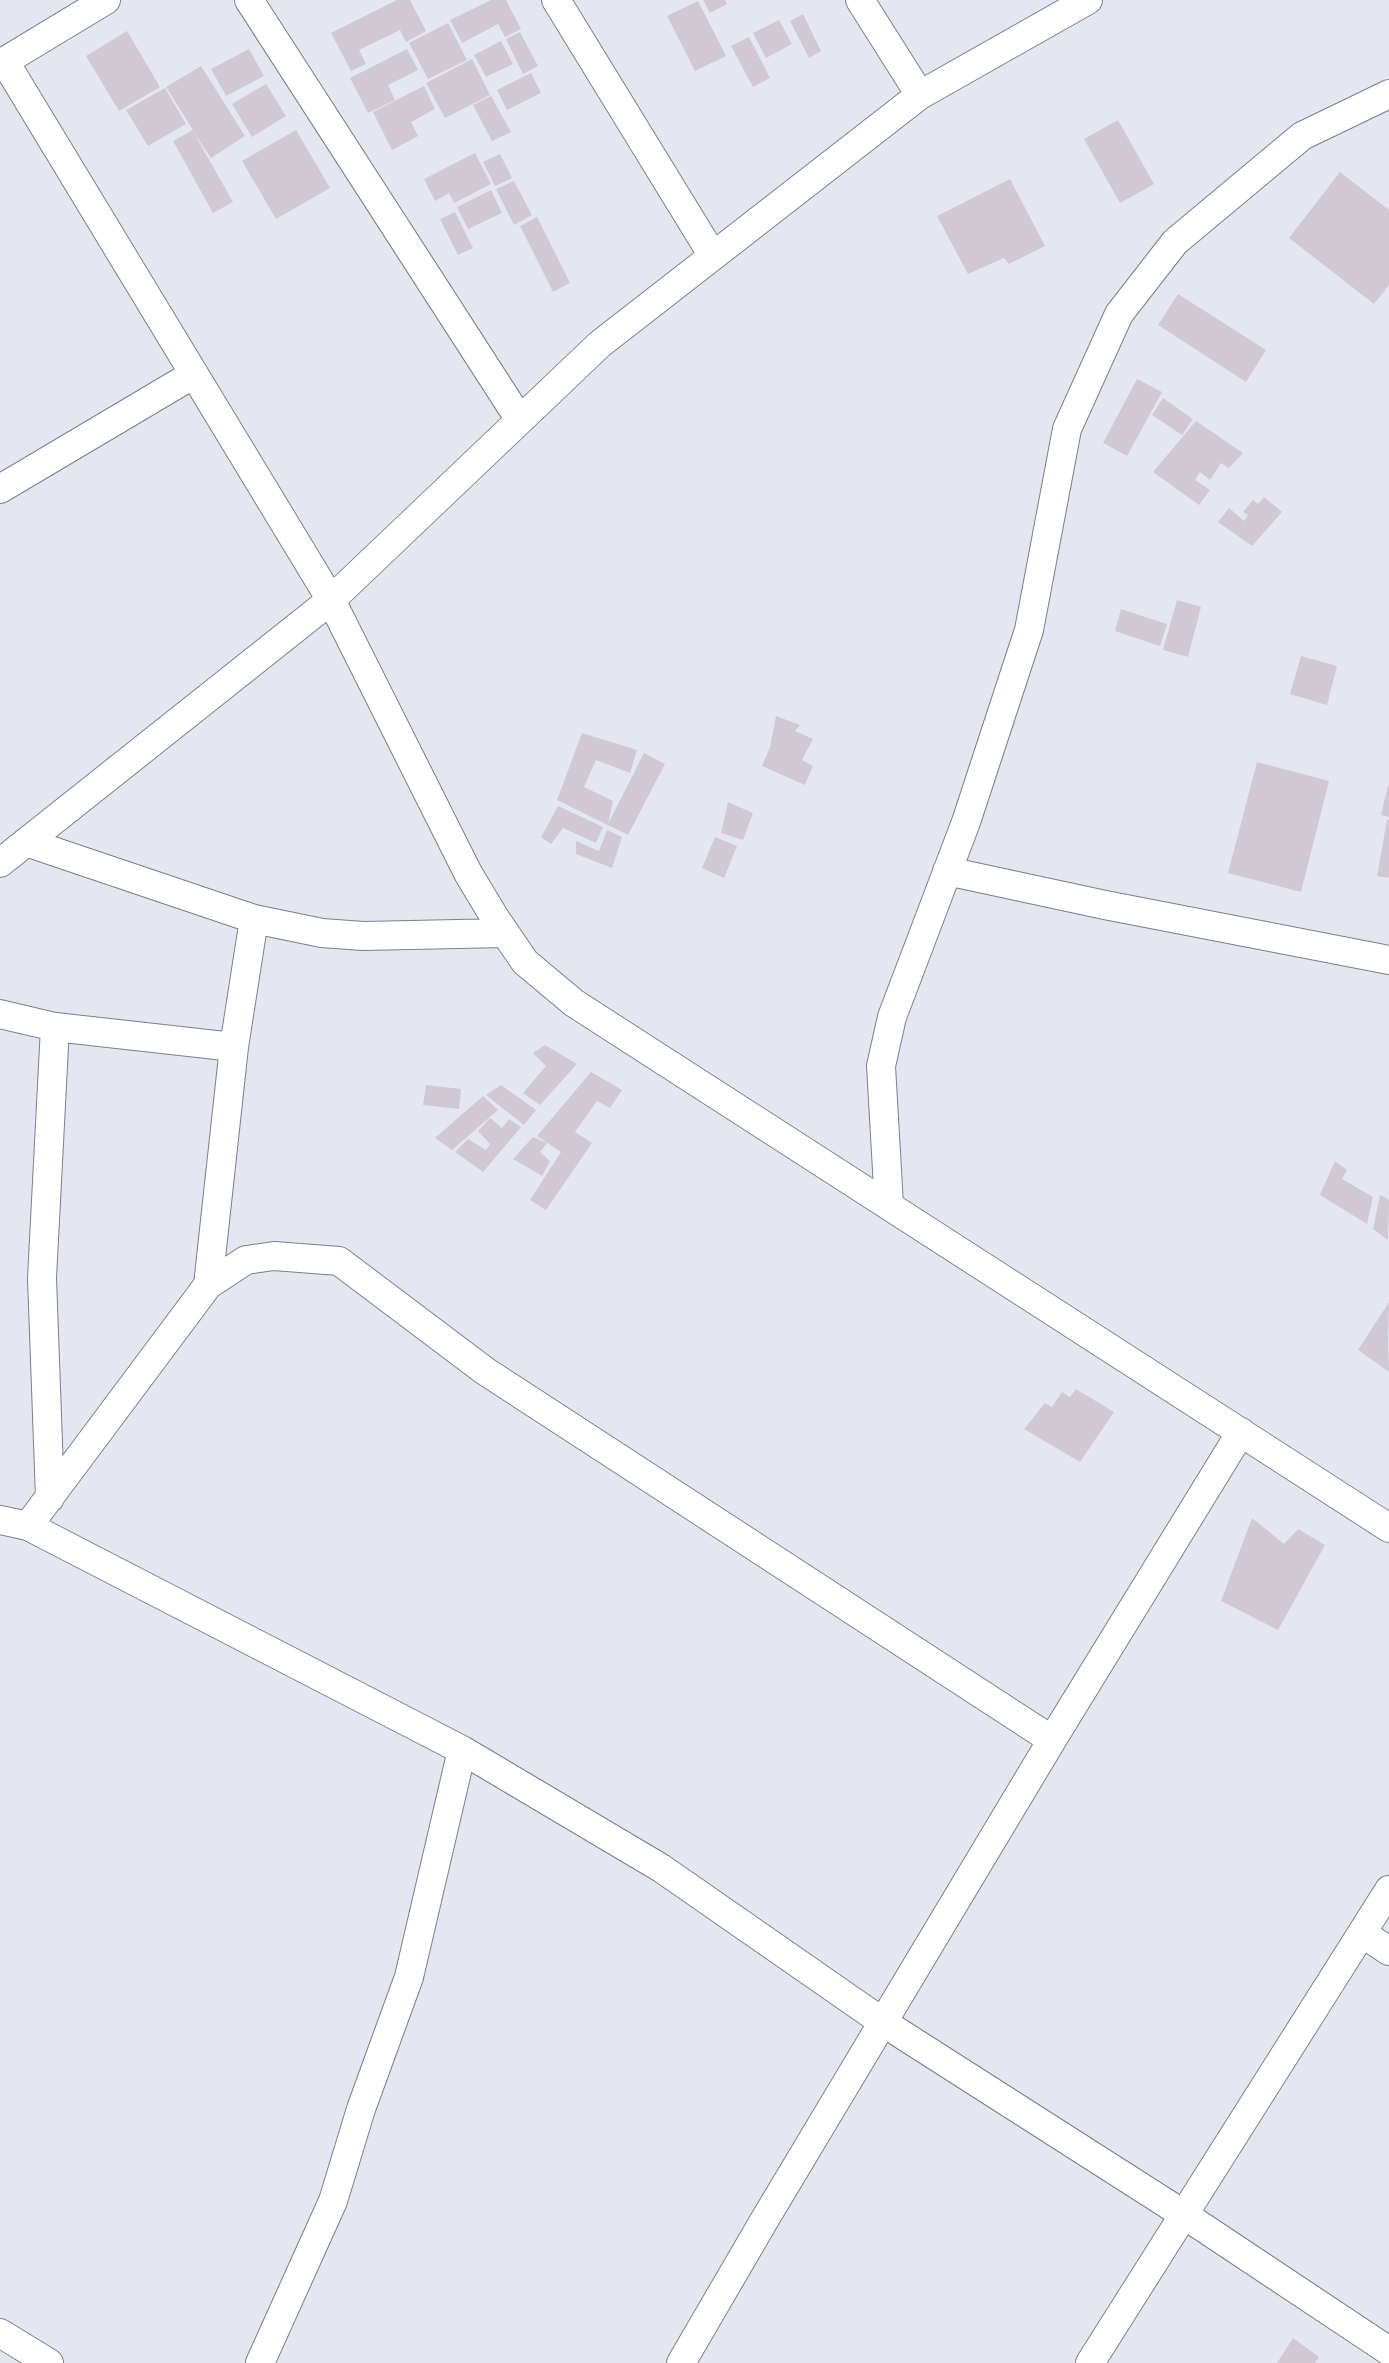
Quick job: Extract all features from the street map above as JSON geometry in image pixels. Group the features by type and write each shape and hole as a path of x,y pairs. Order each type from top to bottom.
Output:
{"street":[{"path":"106,0 2,63 332,600 468,873 505,934 525,962 574,1003 1389,1528"},
{"path":"249,0 520,420"},
{"path":"556,0 713,256"},
{"path":"860,0 920,95"},
{"path":"0,862 332,600 600,344 920,95 1088,0"},
{"path":"889,1205 881,1066 892,1017 947,871 1030,630 1067,429 1119,314 1175,242 1302,136 1389,94"},
{"path":"0,489 194,374"},
{"path":"26,842 254,919 322,933 363,936 505,934"},
{"path":"947,871 1106,905 1389,960"},
{"path":"208,1286 234,1047 254,919"},
{"path":"0,1014 55,1027 234,1047"},
{"path":"50,1498 42,1278 55,1027"},
{"path":"28,1526 208,1286 246,1260 274,1256 339,1261 485,1371 1052,1740"},
{"path":"681,2363 765,2219 1052,1740 1241,1432"},
{"path":"0,1520 28,1526 462,1750 661,1868 884,2023 1184,2214 1389,2351"},
{"path":"260,2363 334,2201 361,2109 409,1977 462,1750"},
{"path":"1090,2363 1389,1890"},
{"path":"1362,1933 1389,1950"},
{"path":"0,2333 49,2363"}],"building":[{"path":"397,0 410,0 426,31 406,42 400,30 359,50 366,64 351,71 331,33"},
{"path":"491,0 506,0 521,29 505,37 498,24 462,43 450,20"},
{"path":"703,0 725,0 727,4 710,13"},
{"path":"698,1 726,56 695,71 667,16"},
{"path":"803,14 821,51 809,58 790,21"},
{"path":"779,20 792,44 766,58 753,33"},
{"path":"448,23 467,60 428,79 409,43"},
{"path":"127,31 160,87 119,111 86,56"},
{"path":"520,32 538,66 523,74 506,39"},
{"path":"749,37 770,78 753,87 731,46"},
{"path":"501,41 513,64 486,77 474,55"},
{"path":"249,49 264,76 226,96 211,69"},
{"path":"407,49 418,70 388,85 395,100 368,113 350,78"},
{"path":"472,59 490,95 445,118 426,83"},
{"path":"201,66 245,136 211,158 194,133 233,202 213,213 173,141 193,130 166,87"},
{"path":"531,73 541,93 507,110 497,90"},
{"path":"266,84 286,116 252,137 232,104"},
{"path":"424,86 435,109 411,122 418,136 392,150 373,112"},
{"path":"165,88 186,124 148,146 126,110"},
{"path":"491,96 511,132 492,141 473,105"},
{"path":"1118,120 1154,184 1120,203 1084,139"},
{"path":"296,130 330,188 276,219 242,161"},
{"path":"475,153 491,184 454,203 449,193 435,201 424,179"},
{"path":"500,154 512,178 495,186 483,162"},
{"path":"1340,172 1389,210 1389,285 1374,304 1289,238"},
{"path":"1010,179 1045,246 1009,264 1004,258 968,274 937,216"},
{"path":"514,181 532,215 514,225 496,189"},
{"path":"491,190 502,213 468,229 457,207"},
{"path":"455,212 473,248 458,255 440,219"},
{"path":"537,217 570,283 553,292 520,226"},
{"path":"1178,294 1266,350 1246,382 1158,325"},
{"path":"1137,379 1162,392 1127,456 1103,443"},
{"path":"1163,398 1193,419 1182,435 1152,415"},
{"path":"1196,421 1243,453 1229,468 1221,463 1210,480 1200,472 1195,480 1210,490 1199,505 1153,472"},
{"path":"1264,497 1282,512 1252,546 1218,522 1229,508 1244,521 1248,515 1243,512 1253,500 1258,504"},
{"path":"1177,600 1201,607 1188,657 1163,650"},
{"path":"1121,609 1167,624 1160,646 1115,631"},
{"path":"1301,656 1337,666 1327,705 1290,694"},
{"path":"776,716 800,725 795,731 813,739 802,760 813,766 805,785 762,766 770,747"},
{"path":"582,733 637,750 630,773 596,760 584,787 613,801 608,824 644,753 665,764 628,835 557,800"},
{"path":"1257,762 1329,781 1301,892 1228,873"},
{"path":"1389,786 1389,817 1381,815"},
{"path":"728,802 753,813 743,840 721,833"},
{"path":"558,806 603,827 596,843 563,828 551,844 541,837"},
{"path":"1387,820 1389,820 1389,878 1377,876"},
{"path":"607,830 622,837 612,868 576,854 576,841 599,851"},
{"path":"715,837 737,846 724,878 702,868"},
{"path":"545,1045 577,1064 540,1105 523,1093 546,1066 533,1053"},
{"path":"591,1072 622,1090 610,1108 597,1101 575,1132 592,1143 546,1210 530,1200 561,1152 537,1136"},
{"path":"426,1085 461,1089 459,1109 423,1105"},
{"path":"501,1085 536,1110 524,1125 486,1095"},
{"path":"483,1096 498,1110 452,1150 435,1138"},
{"path":"490,1118 502,1128 509,1119 521,1127 483,1172 455,1152 468,1139 486,1150 490,1144 478,1131"},
{"path":"533,1137 547,1143 540,1152 550,1161 542,1176 513,1159"},
{"path":"1335,1161 1347,1170 1342,1179 1373,1197 1367,1224 1320,1195"},
{"path":"1380,1195 1389,1200 1388,1240 1373,1229"},
{"path":"1389,1302 1388,1343 1389,1372 1358,1350"},
{"path":"1076,1389 1114,1412 1080,1462 1024,1429 1045,1403 1052,1407 1062,1392 1070,1397"},
{"path":"1252,1518 1284,1544 1298,1529 1325,1545 1278,1630 1221,1601"},
{"path":"1293,2338 1319,2357 1315,2363 1277,2363"}]}
